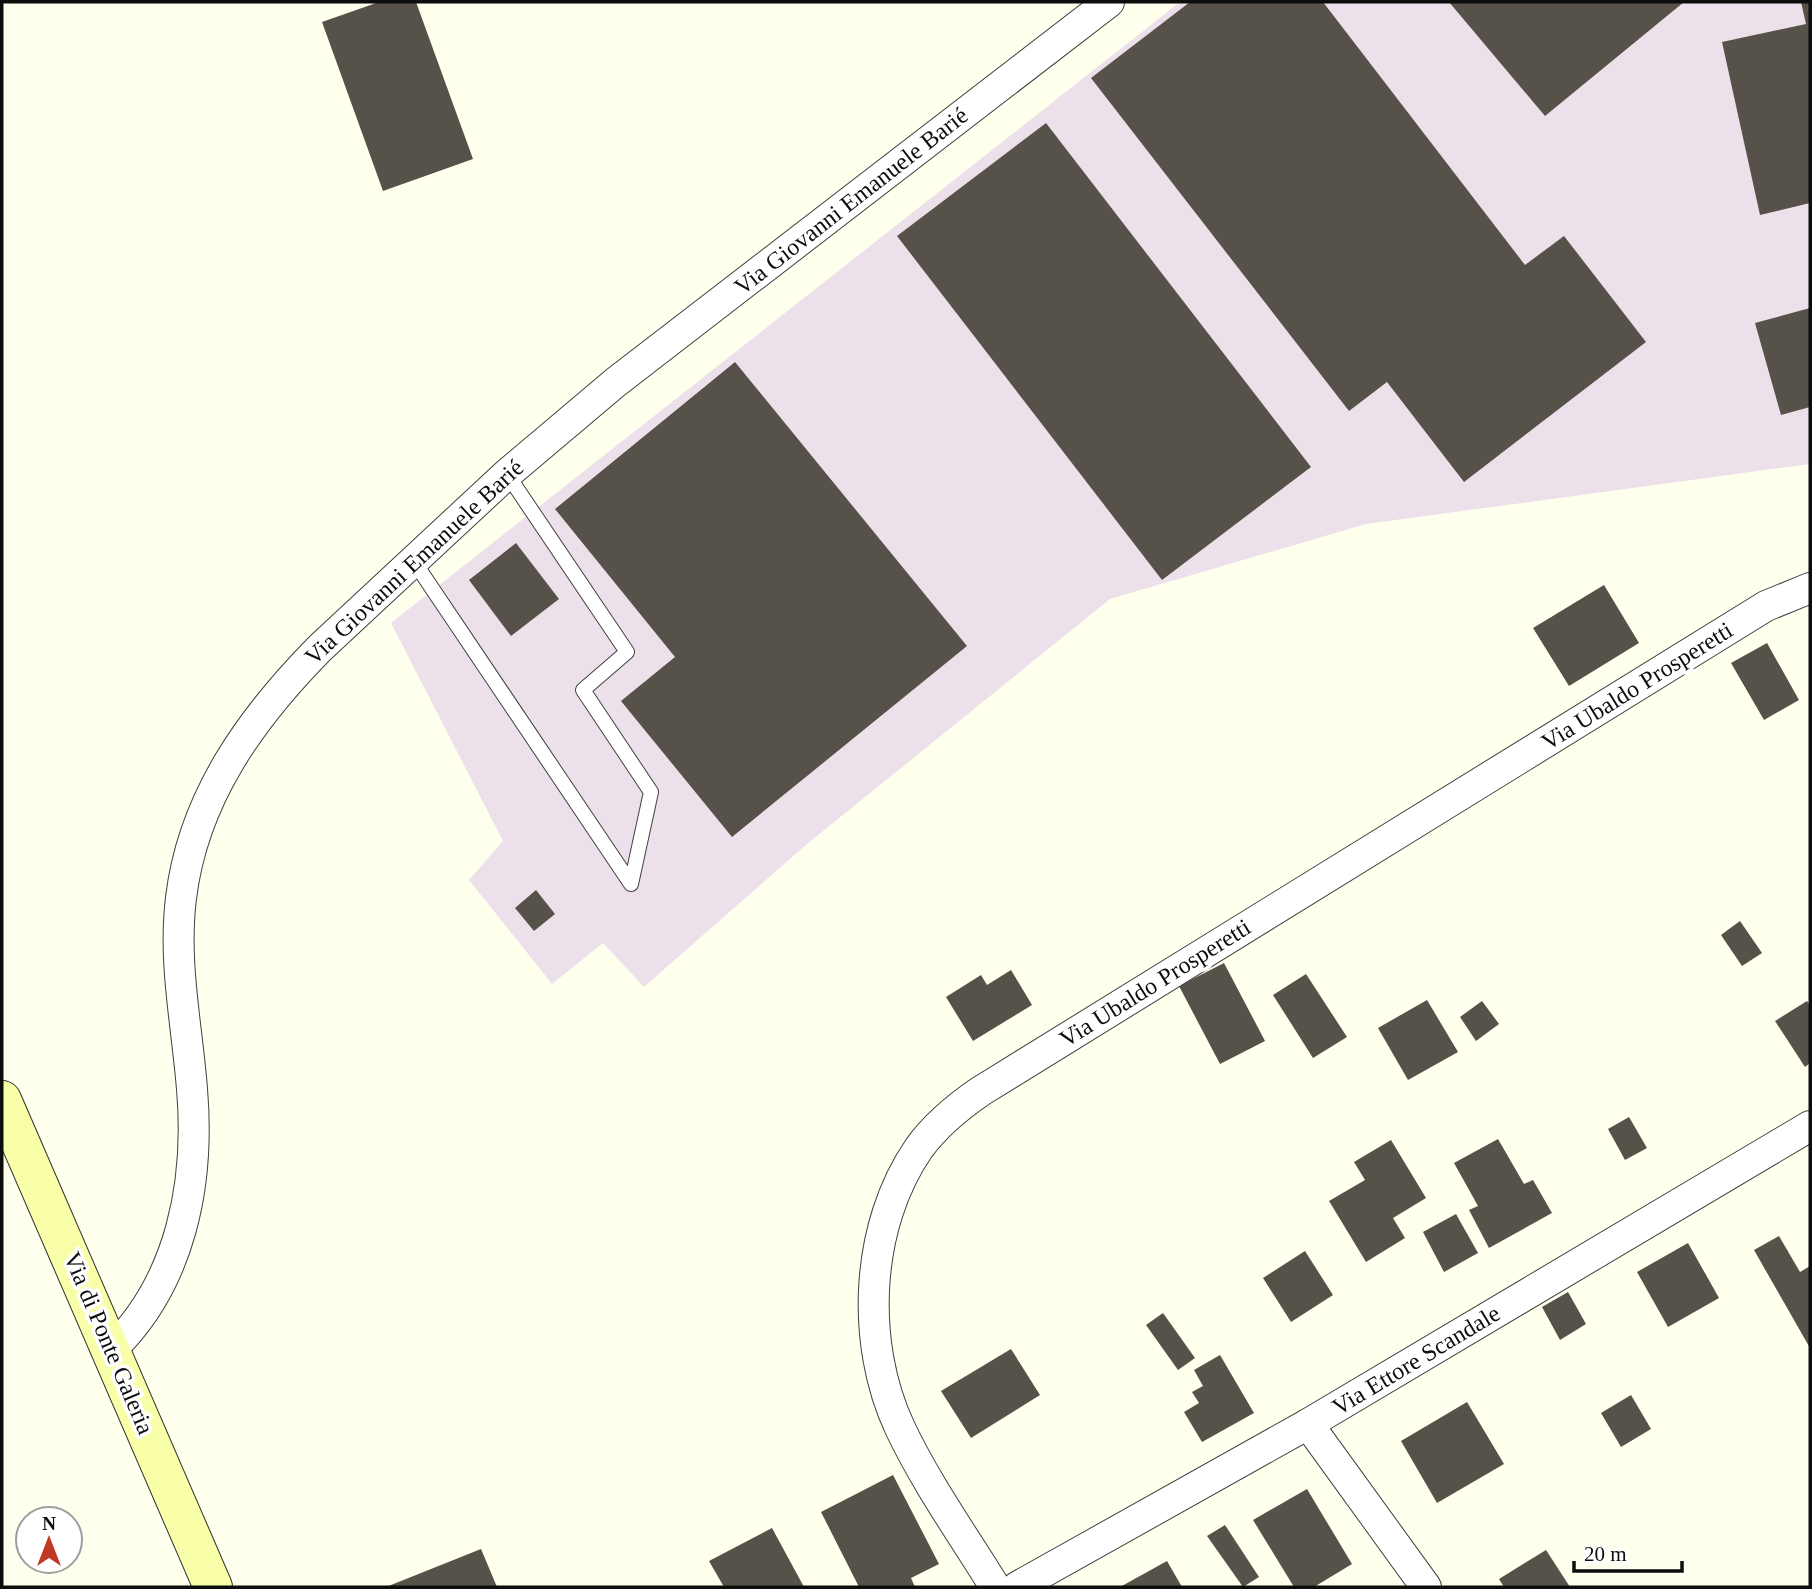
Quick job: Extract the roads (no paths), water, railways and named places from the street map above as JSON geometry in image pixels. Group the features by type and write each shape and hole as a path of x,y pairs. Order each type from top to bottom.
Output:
{"main road":[{"name":"Via di Ponte Galeria","path":"2,1100 213,1587"}],"street":[{"name":"Via Giovanni Emanuele Barié","path":"111,1349 141,1318 166,1276 187,1202 194,1126 179,987 178,926 188,860 204,808 243,738 292,676 413,560 616,382 1109,2"},
{"name":"Via Ubaldo Prosperetti","path":"995,1587 900,1427 876,1344 875,1297 883,1231 899,1186 924,1142 981,1091 1766,606 1810,588"},
{"name":"Via Ettore Scandale","path":"1017,1587 1308,1424 1810,1126"},
{"path":"1308,1424 1426,1587"}],"lane":[{"path":"413,560 631,884 652,792 583,690 626,652 508,474"}]}
